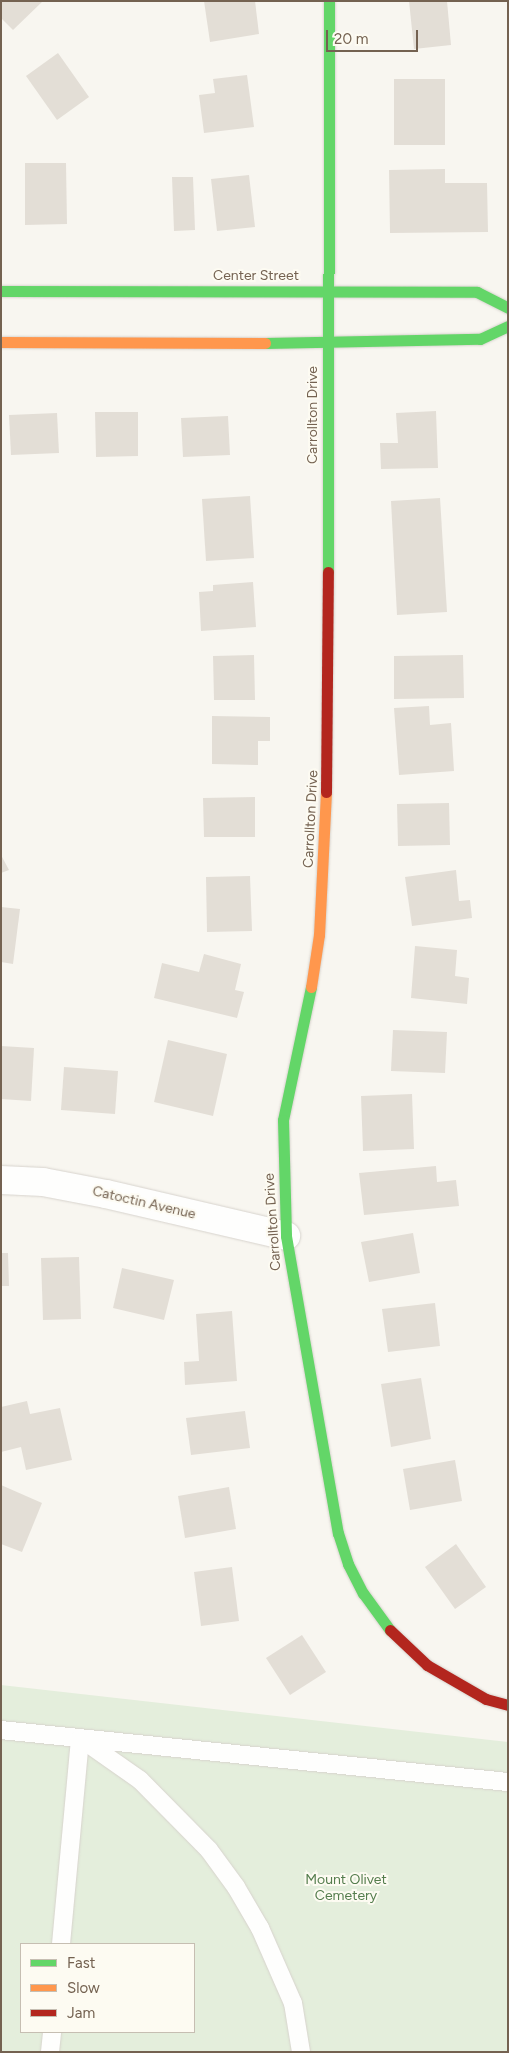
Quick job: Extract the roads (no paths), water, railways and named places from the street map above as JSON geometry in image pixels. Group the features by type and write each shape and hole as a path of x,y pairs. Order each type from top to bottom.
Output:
{"street":[{"name":"Carrollton Drive","path":"329,1 327,291 328,764 325,854 319,935 308,1010 283,1120 286,1236 338,1533 348,1564 363,1593 381,1620 403,1644 427,1665 486,1699 508,1705"},
{"name":"Center Street","path":"1,291 477,292 508,308"},
{"path":"1,342 328,343 480,339 508,326"},
{"name":"Catoctin Avenue","path":"1,1180 42,1182 106,1194 286,1236"}],"lane":[{"path":"1,1730 508,1782"},
{"path":"60,1943 80,1738"},
{"path":"80,1738 140,1780 209,1850 236,1886 260,1928 293,2003 301,2052"},
{"path":"50,2052 52,2033"}],"park label":[{"name":"Mount Olivet Cemetery","path":"346,1888"}]}
